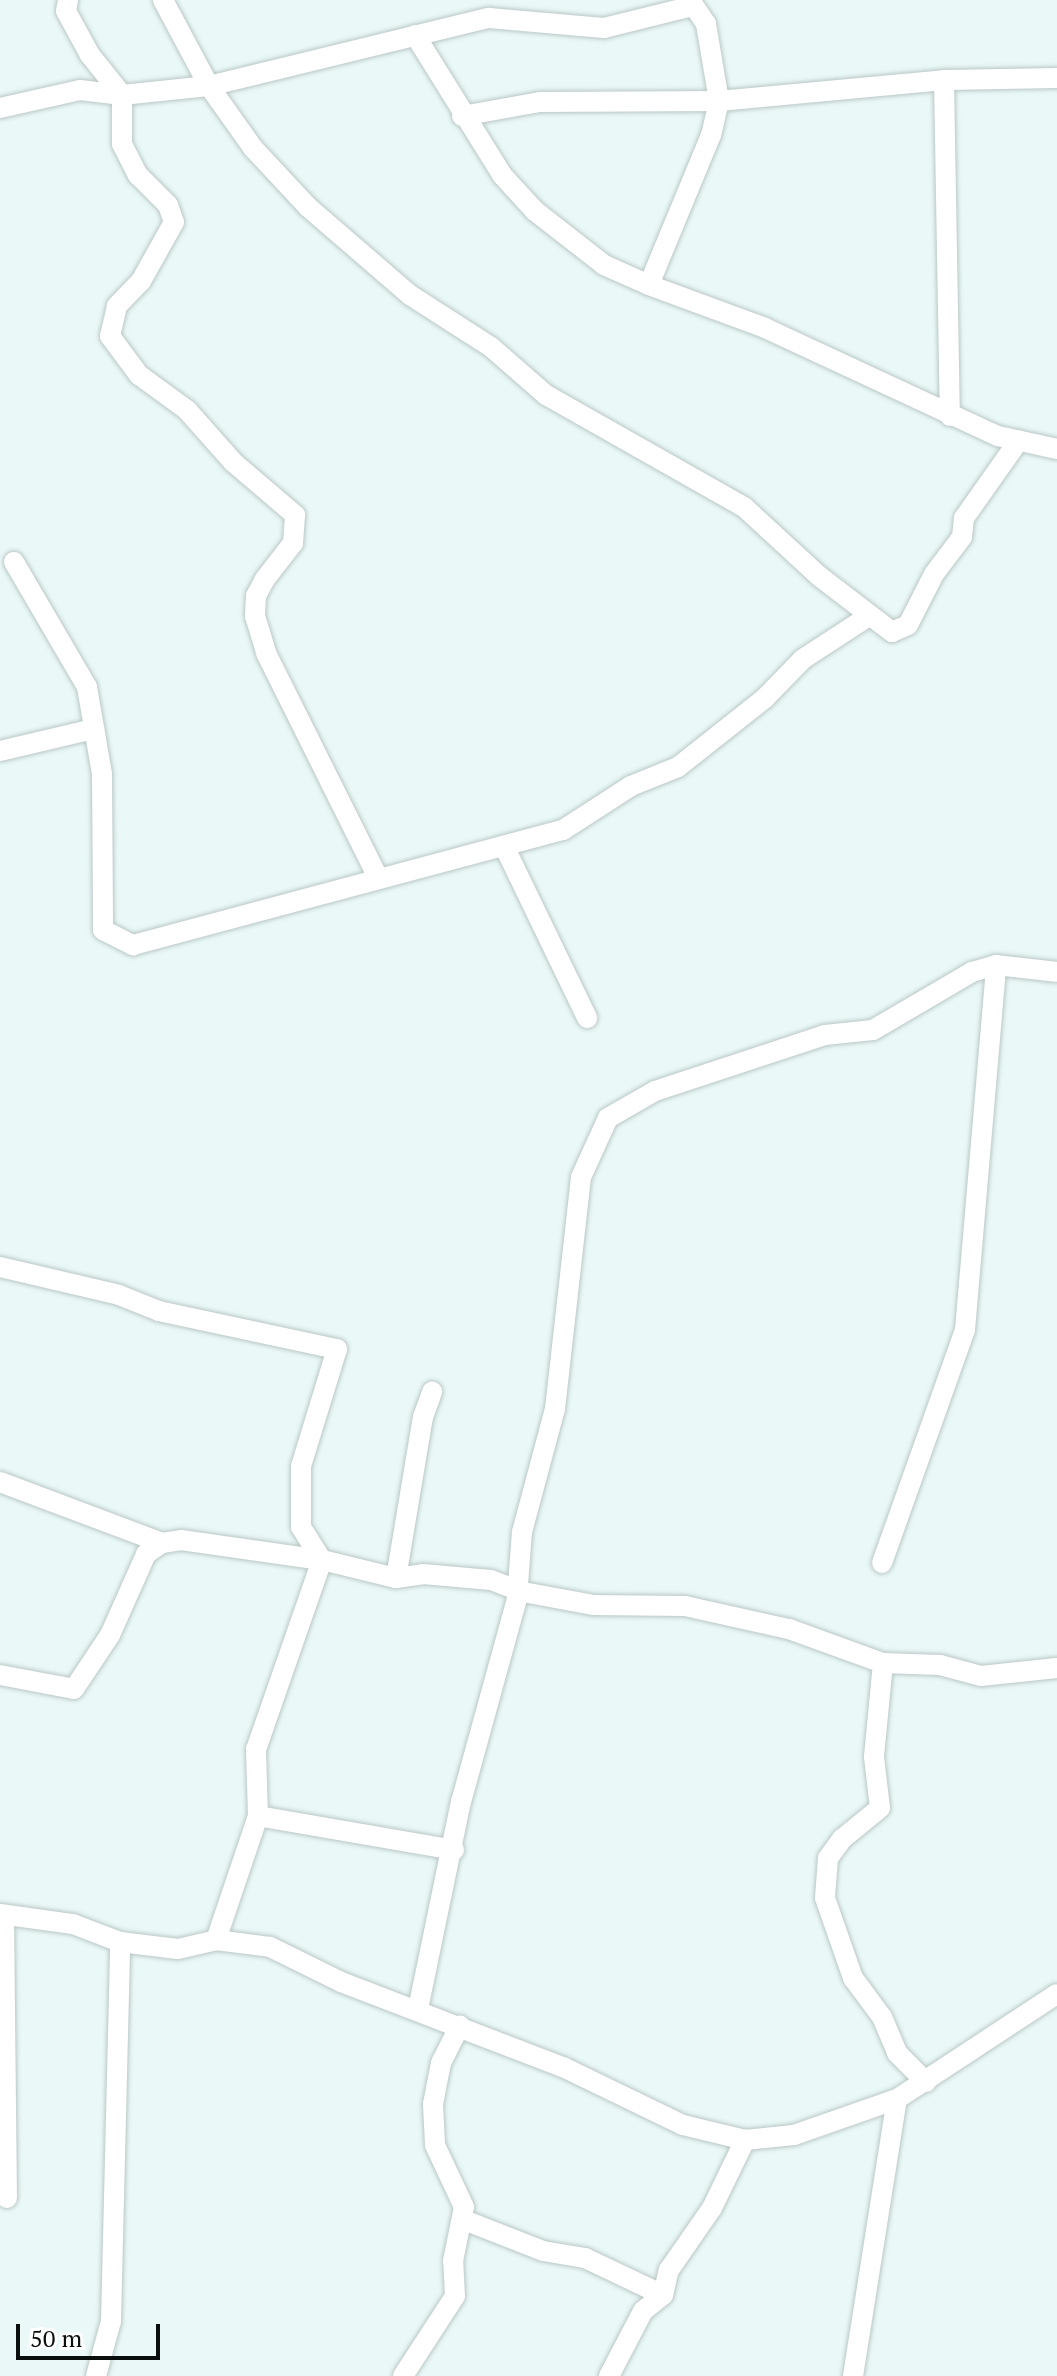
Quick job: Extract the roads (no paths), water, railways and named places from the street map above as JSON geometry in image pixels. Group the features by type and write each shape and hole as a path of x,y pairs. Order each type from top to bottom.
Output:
{"street":[{"path":"68,0 66,11 90,55 122,95 122,144 138,175 168,205 174,222 141,281 117,306 110,336 139,375 187,410 233,462 295,515 293,543 256,596 255,616 266,653 378,878"},
{"path":"163,0 209,86 253,148 308,207 410,295 491,347 546,395 744,507 869,616 892,632 908,625 934,574 962,537 964,518 1019,440"},
{"path":"0,108 80,90 122,95 209,86 489,18 604,28 692,3 706,24 719,101 711,135 649,285"},
{"path":"415,35 462,116 502,175 535,211 604,265 765,328 950,416 1019,440 1057,449"},
{"path":"462,116 540,102 719,101 944,80 1057,78"},
{"path":"944,80 950,416"},
{"path":"14,562 87,687 102,774 103,930 133,945 378,878 505,848 563,830 631,786 678,767 765,698 803,659 869,616"},
{"path":"0,751 94,729"},
{"path":"505,848 587,1018"},
{"path":"418,2009 516,1588 522,1532 555,1409 581,1177 608,1118 655,1091 825,1035 873,1030 972,972 996,965 1057,972"},
{"path":"882,1563 965,1330 996,965"},
{"path":"0,1267 119,1295 159,1311 337,1349 301,1466 301,1527 322,1560"},
{"path":"396,1578 423,1417 432,1392"},
{"path":"0,1482 162,1543"},
{"path":"0,1675 74,1689 110,1635 146,1554 162,1543 181,1540 322,1560 396,1578 475,1578 593,1605 685,1606 789,1629 883,1663 940,1665 1000,1676 1057,1668"},
{"path":"216,1940 258,1816 256,1749 322,1560"},
{"path":"883,1663 874,1757 880,1808 842,1839 828,1858 825,1898 853,1978 882,2017 897,2053 926,2082"},
{"path":"258,1816 454,1850"},
{"path":"7,2198 2,1914 73,1924 120,1942 178,1949 216,1940 270,1947 341,1982 460,2025 683,2125 745,2140 794,2135 897,2099 1057,1994"},
{"path":"96,2376 111,2321 120,1942"},
{"path":"403,2376 455,2296 453,2261 464,2220 462,2200 435,2145 433,2104 441,2063 460,2025"},
{"path":"853,2376 897,2099"},
{"path":"609,2376 643,2311 663,2295 669,2270 712,2208 745,2140"},
{"path":"464,2220 543,2251 585,2258 663,2295"}]}
